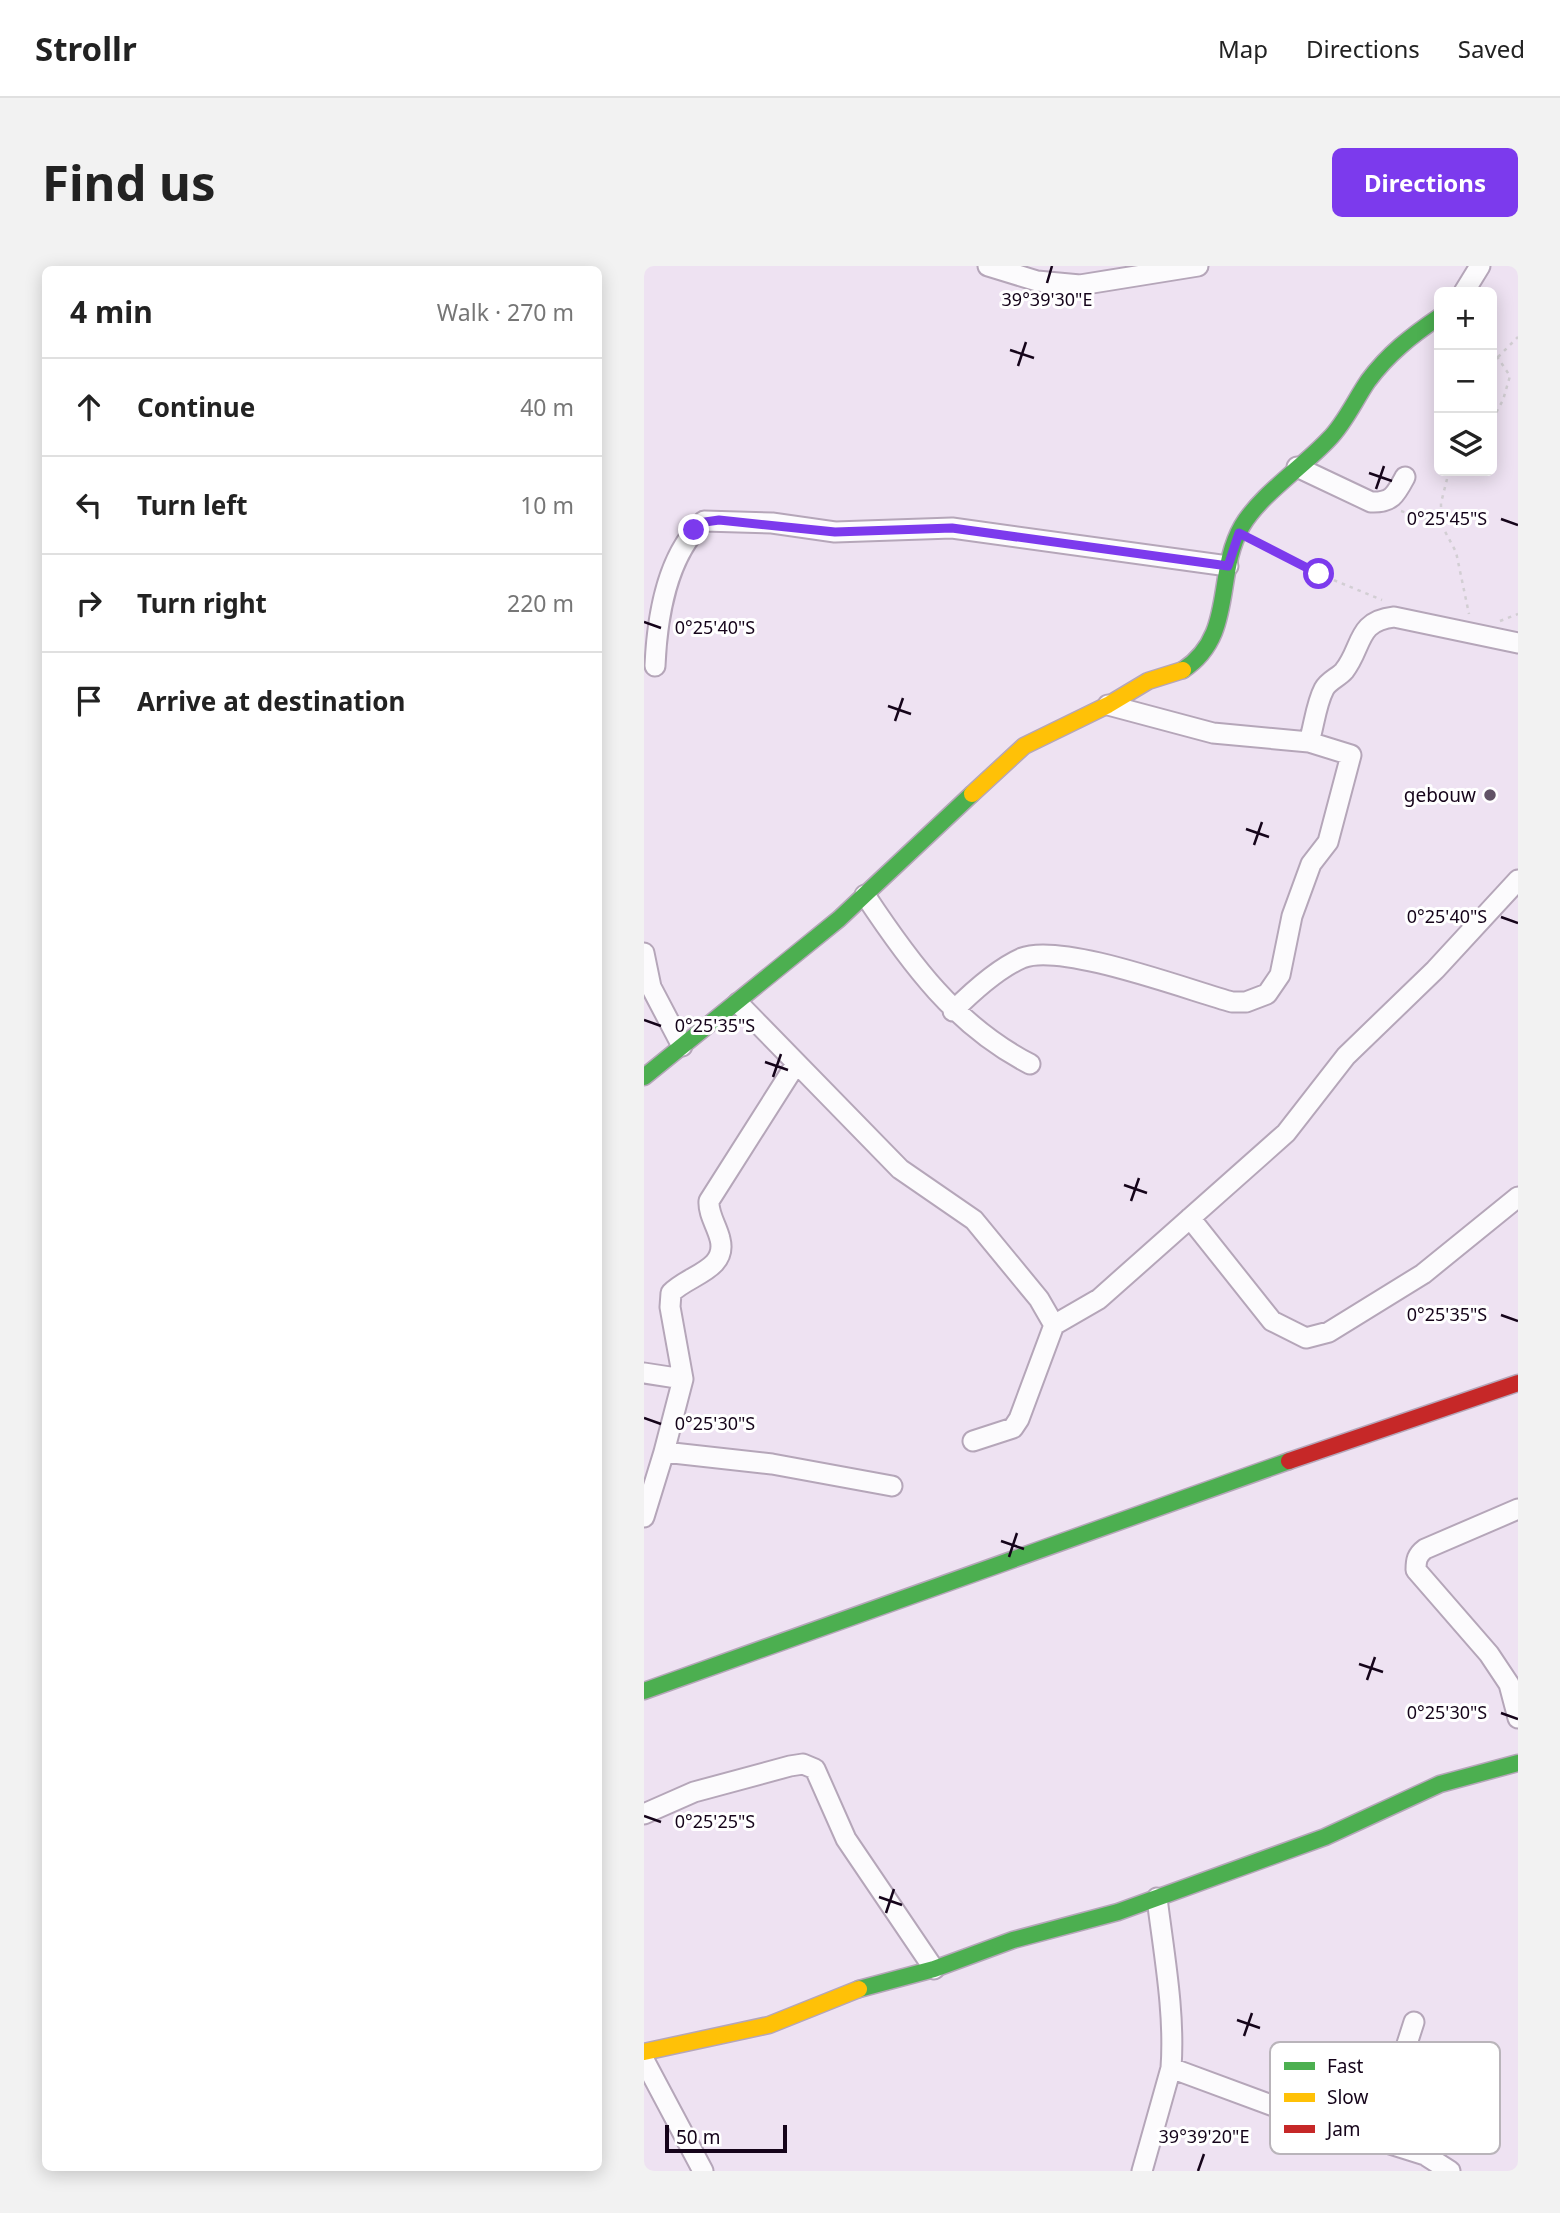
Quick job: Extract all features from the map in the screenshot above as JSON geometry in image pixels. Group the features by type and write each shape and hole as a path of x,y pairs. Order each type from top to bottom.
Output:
{"street":[{"path":"988,266 1058,285 1080,285 1167,268 1198,266"},
{"path":"1467,287 1480,266"},
{"path":"644,1077 738,1003 864,895 1024,746 1108,705 1148,681 1183,670 1199,660 1210,644 1219,621 1228,566 1239,533 1267,497 1331,438 1368,380 1398,345 1434,320"},
{"path":"1297,467 1371,502 1394,497 1405,477"},
{"path":"655,666 664,598 685,544 705,522 772,523 835,532 952,528 1228,566"},
{"path":"1309,742 1324,687 1345,670 1363,635 1379,619 1394,617 1518,643"},
{"path":"953,1011 982,985 1024,957 1077,958 1232,1002 1245,1002 1267,994 1280,975 1292,916 1304,880 1328,842 1351,755 1309,742 1213,733 1108,705"},
{"path":"973,1441 1013,1428 1019,1419 1054,1325 1099,1299 1286,1133 1346,1056 1436,970 1518,880"},
{"path":"864,895 900,948 953,1011 998,1048 1030,1064"},
{"path":"644,953 651,987 682,1046"},
{"path":"738,1003 900,1169 974,1220 1039,1298 1054,1325"},
{"path":"644,1517 683,1379 670,1307 671,1293 715,1264 720,1256 722,1248 709,1200 796,1064"},
{"path":"1190,1217 1272,1321 1306,1338 1329,1332 1423,1273 1518,1197"},
{"path":"644,1373 683,1379"},
{"path":"644,1691 788,1642 1211,1488 1518,1384"},
{"path":"664,1452 772,1464 892,1486"},
{"path":"1518,1509 1418,1553 1416,1570 1489,1654 1509,1684 1518,1718"},
{"path":"644,2052 769,2025 856,1990 934,1969 1013,1940 1062,1929 1157,1898 1325,1837 1440,1784 1518,1763"},
{"path":"644,1814 694,1792 790,1766 803,1764 815,1769 846,1839 934,1969"},
{"path":"1142,2171 1171,2068 1172,2023 1157,1898"},
{"path":"1408,2042 1414,2022"},
{"path":"644,2060 703,2171"},
{"path":"1171,2068 1270,2105"},
{"path":"1422,2154 1450,2171"}],"path":[{"path":"1498,357 1518,337"},
{"path":"1493,350 1510,376 1496,413"},
{"path":"1447,479 1441,503 1441,524 1456,552 1472,634"},
{"path":"1388,500 1399,511 1441,524"},
{"path":"1239,533 1319,574 1386,602"}],"traffic: fast":[{"path":"1183,670 1200,656 1211,640 1218,622 1228,564 1242,526 1250,514 1335,433 1368,381 1384,362 1434,321"},
{"path":"644,1077 839,919 972,794"},
{"path":"644,1691 1289,1461"},
{"path":"859,1989 934,1969 1013,1940 1118,1912 1325,1837 1440,1784 1518,1763"}],"traffic: slow":[{"path":"972,794 1024,746 1108,705 1148,681 1183,670"},
{"path":"644,2052 769,2025 859,1989"}],"traffic: jam":[{"path":"1289,1461 1518,1383"}],"place":[{"name":"gebouw","path":"1490,795"}],"route":[{"path":"694,530 705,522 719,520 772,523 813,531 835,532 952,528 1228,566 1231,550 1239,533 1319,574"}]}
